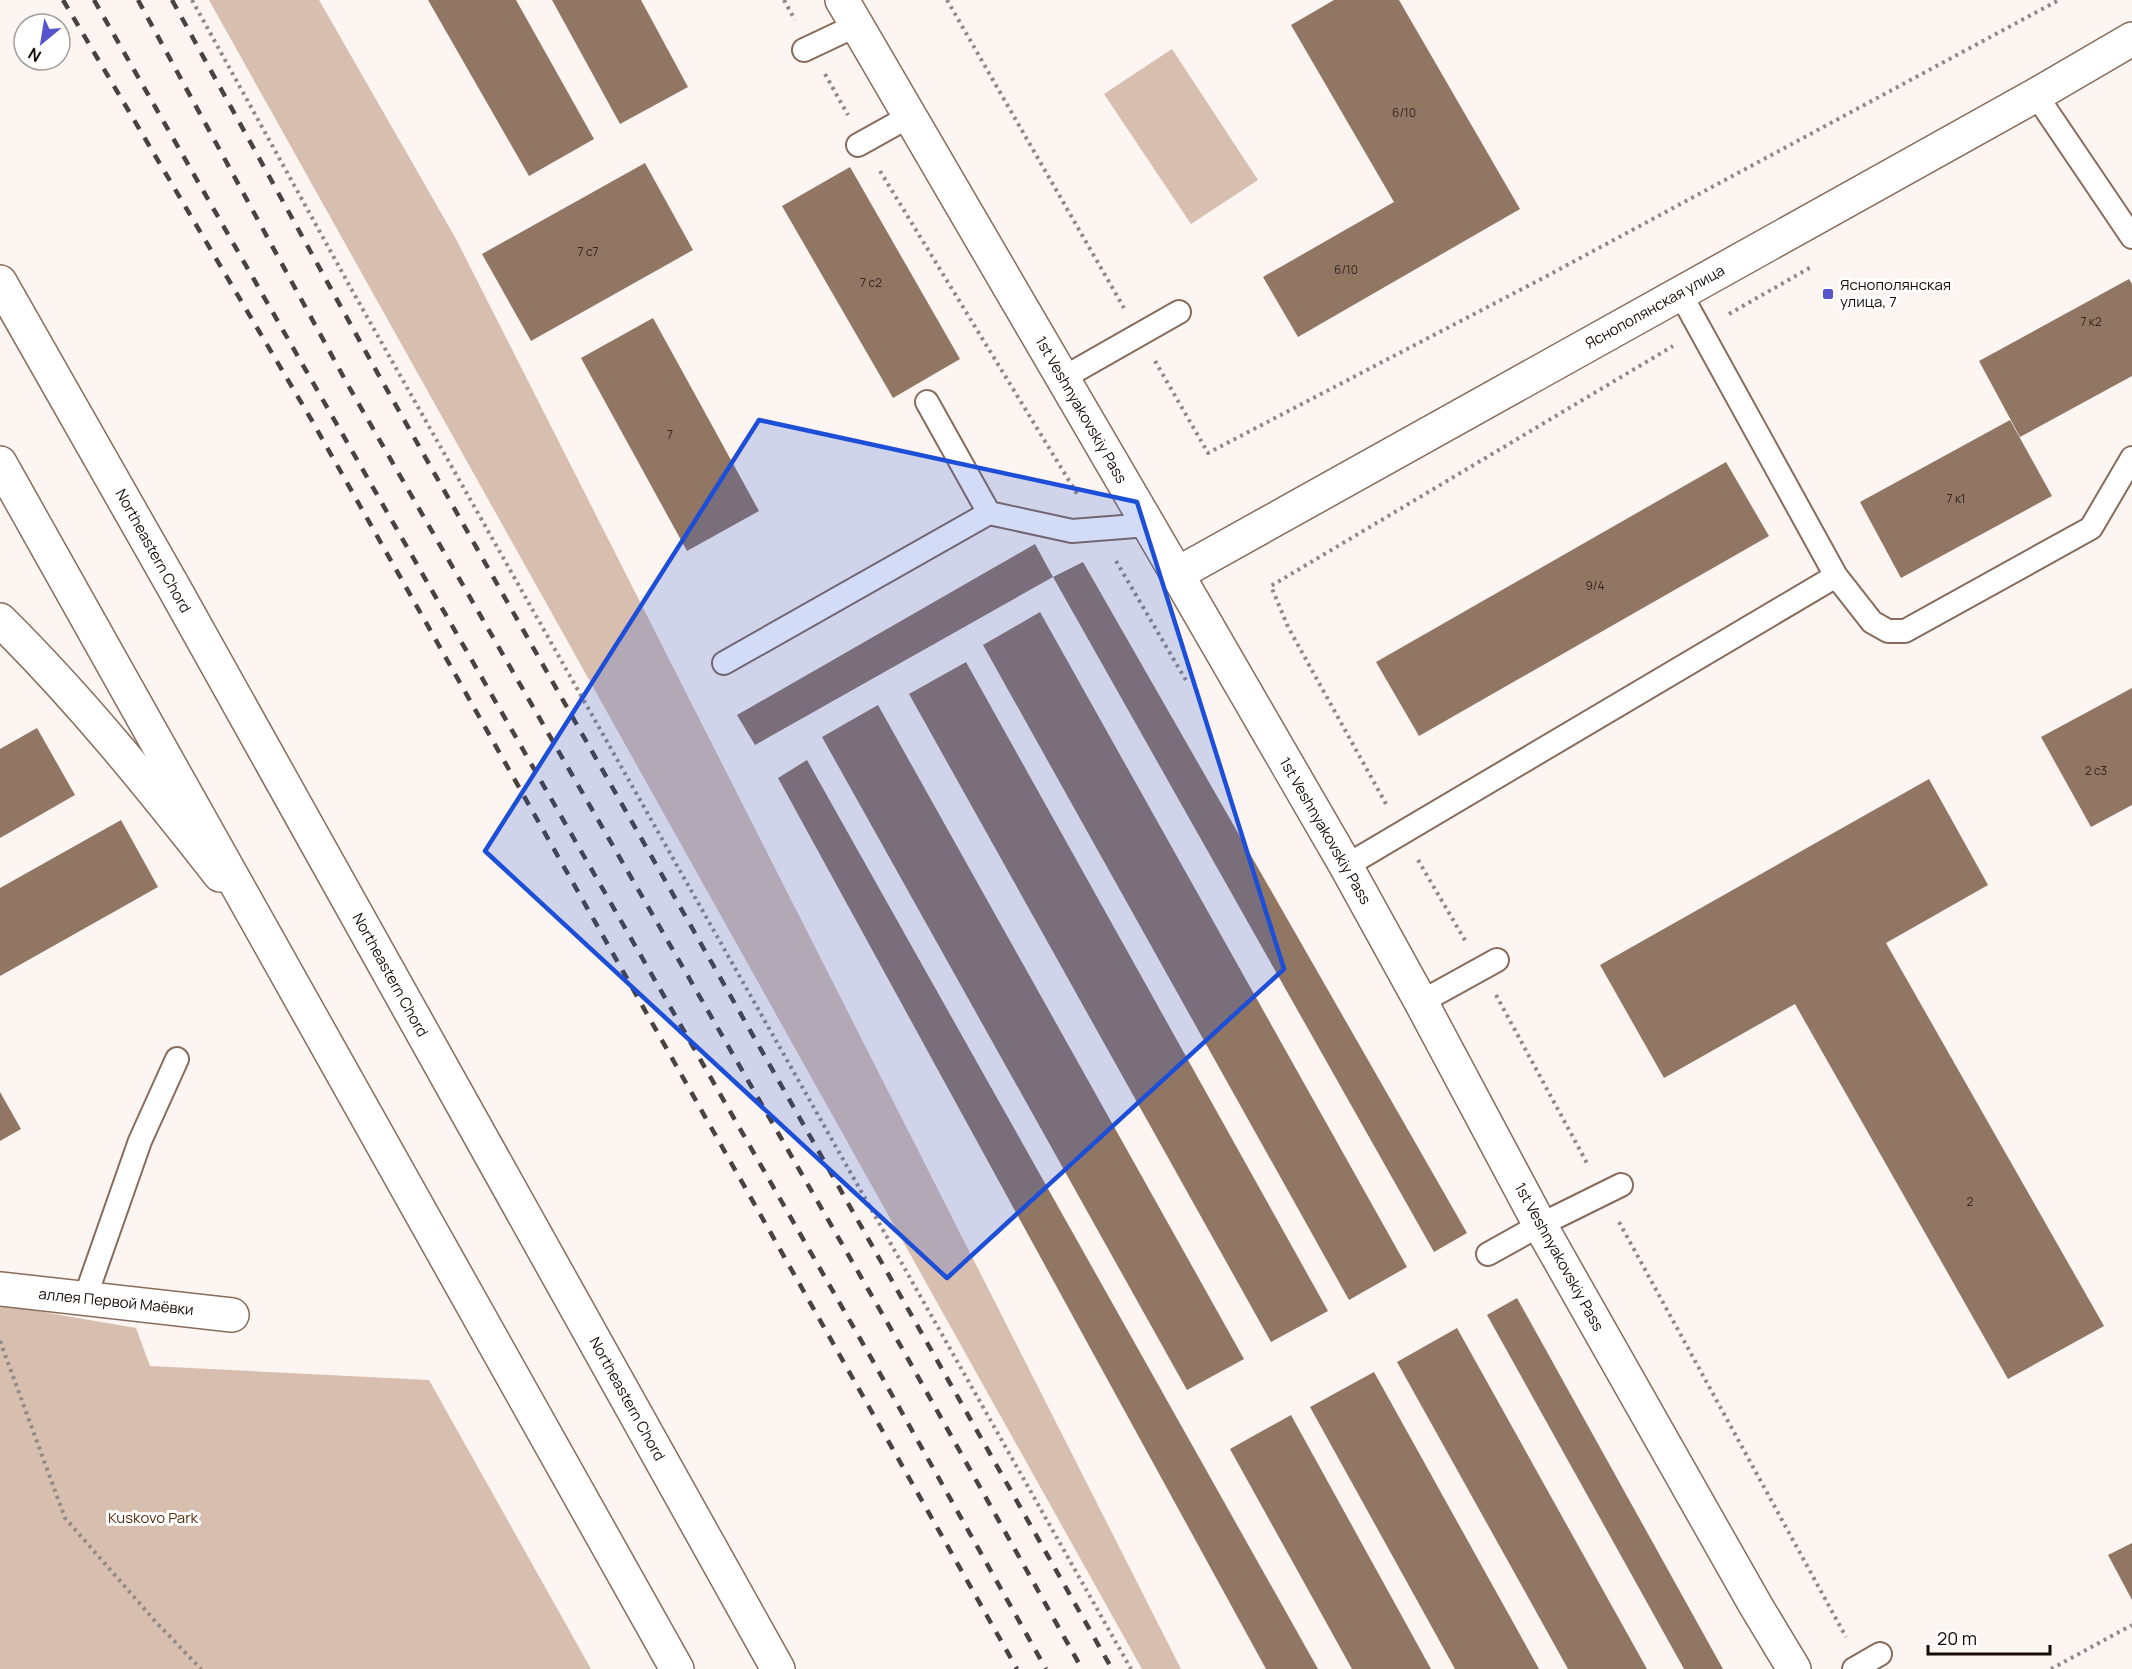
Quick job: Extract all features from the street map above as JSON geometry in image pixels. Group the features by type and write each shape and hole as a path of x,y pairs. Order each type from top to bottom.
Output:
{"main road":[{"name":"1st Veshnyakovskiy Pass","path":"850,8 910,116 1346,866 1540,1225 1794,1669"},
{"name":"Яснополянская улица","path":"1177,574 2036,95 2132,39"},
{"name":"Northeastern Chord","path":"0,282 778,1669"},
{"path":"0,463 676,1669"},
{"path":"0,620 40,660 150,786 257,921"},
{"name":"аллея Первой Маёвки","path":"0,1289 232,1315"}],"lane":[{"path":"807,49 850,8"},
{"path":"2036,95 2132,237"},
{"path":"860,144 910,116"},
{"path":"1680,293 1836,576 1872,622 1888,631 1905,631 2091,528 2132,458"},
{"path":"1063,378 1179,312"},
{"path":"927,402 989,513"},
{"path":"724,663 989,513 1072,531 1148,525"},
{"path":"1346,866 1836,576"},
{"path":"1421,1002 1489,964"},
{"path":"85,1298 140,1141 177,1059"},
{"path":"1488,1254 1612,1189"}],"path":[{"path":"192,0 364,313 1131,1669"},
{"path":"784,0 807,49 860,144 1098,530 1187,682"},
{"path":"947,0 1208,453 1545,277 2059,0"},
{"path":"1813,266 1594,392 1270,586 1288,627 1402,833 1489,964 1865,1663"},
{"path":"0,1341 65,1518 155,1621 201,1669"},
{"path":"2050,1669 2132,1625"}],"highlighted area":[{"path":"759,420 1137,502 1284,969 947,1278 485,851"}],"green space":[{"path":"209,0 319,0 456,239 1181,1669 1142,1669"},
{"path":"1172,49 1258,180 1191,224 1104,94"},
{"name":"Kuskovo Park","path":"2,1305 136,1328 150,1366 429,1380 591,1669 0,1669 0,1308"}],"building":[{"path":"428,0 516,0 594,139 529,176"},
{"path":"552,0 641,0 688,87 620,124"},
{"path":"1334,0 1399,0 1520,209 1298,337 1263,277 1394,202 1291,25"},
{"path":"645,163 693,250 531,341 482,254"},
{"path":"850,167 960,359 893,398 782,206"},
{"path":"2129,279 2132,284 2132,376 2020,437 1979,361"},
{"path":"653,318 759,511 687,551 581,358"},
{"path":"2010,420 2052,496 1901,578 1860,502"},
{"path":"1726,462 1769,536 1419,736 1376,662"},
{"path":"1035,544 1053,577 755,745 737,715"},
{"path":"1083,562 1467,1233 1434,1252 1053,577"},
{"path":"1040,612 1407,1267 1349,1300 983,645"},
{"path":"966,662 1328,1311 1271,1342 909,694"},
{"path":"2132,688 2132,805 2091,827 2041,737"},
{"path":"878,705 1244,1359 1187,1390 822,737"},
{"path":"37,728 75,795 0,838 0,749"},
{"path":"807,760 1318,1669 1266,1669 778,778"},
{"path":"1929,779 1988,885 1886,943 2104,1326 2008,1379 1795,1004 1664,1078 1600,965"},
{"path":"121,820 158,887 0,976 0,888"},
{"path":"0,1092 21,1129 0,1141"},
{"path":"1517,1298 1723,1669 1684,1669 1487,1315"},
{"path":"1457,1328 1647,1669 1568,1669 1397,1362"},
{"path":"1374,1372 1539,1669 1455,1669 1310,1407"},
{"path":"1291,1415 1431,1669 1352,1669 1230,1449"},
{"path":"2132,1543 2132,1600 2108,1555"}],"railway":[{"path":"63,0 311,419 1017,1669"},
{"path":"94,0 878,1370 1046,1669"},
{"path":"138,0 349,387 903,1350 1082,1669"},
{"path":"172,0 373,365 1112,1669"}],"place":[{"name":"Яснополянская улица, 7","path":"1828,294"}]}
